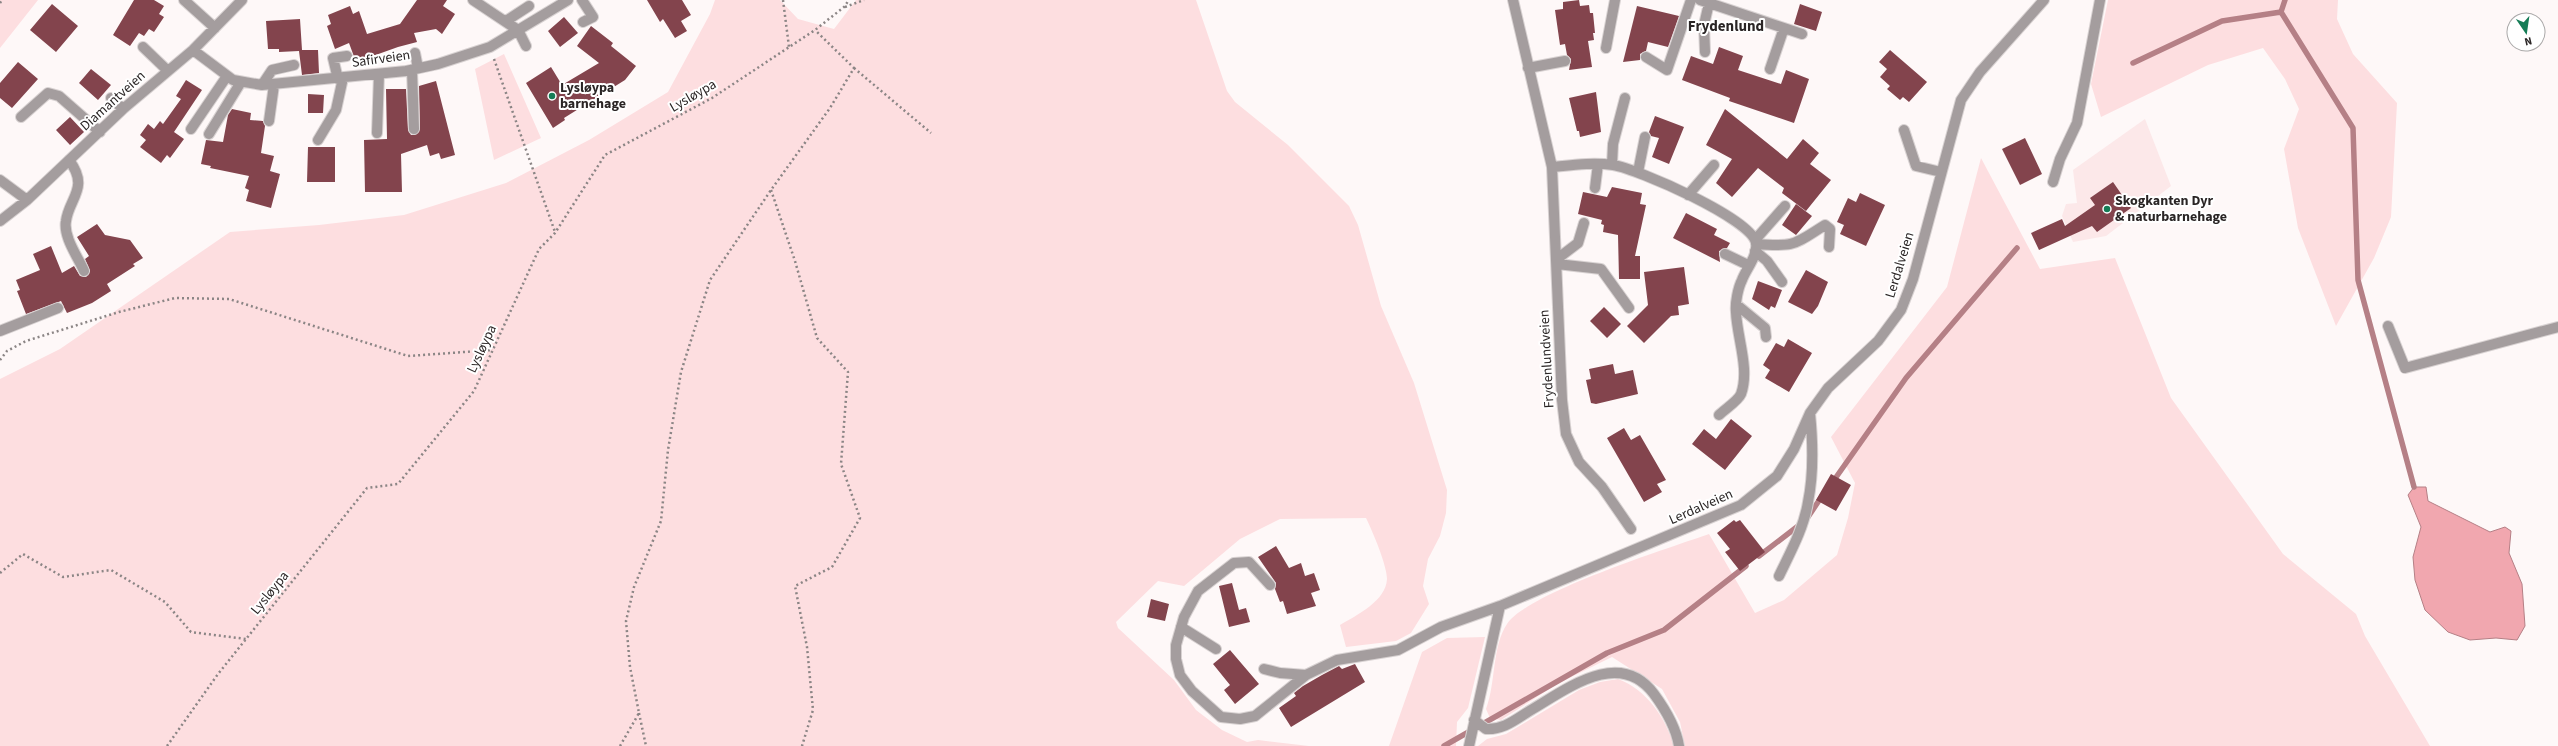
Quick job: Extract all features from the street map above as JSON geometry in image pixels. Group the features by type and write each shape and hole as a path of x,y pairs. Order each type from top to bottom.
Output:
{"street":[{"path":"184,0 215,28"},
{"name":"Diamantveien","path":"0,221 27,200 168,70 194,50 242,0"},
{"path":"473,0 518,30 526,46"},
{"name":"Safirveien","path":"194,50 227,76 241,82 262,85 379,74 438,64 490,47 568,0"},
{"path":"582,0 593,17 583,22"},
{"name":"Frydenlundveien","path":"1513,0 1552,167 1562,400 1566,434 1579,462 1602,487 1631,530"},
{"path":"1606,48 1615,0"},
{"path":"1646,57 1667,70 1691,0"},
{"name":"Lerdalveien","path":"1270,585 1249,562 1234,563 1198,591 1181,627 1176,645 1176,659 1180,675 1192,691 1221,717 1240,719 1255,716 1306,675 1337,660 1398,650 1441,627 1500,606 1741,505 1762,490 1777,476 1794,449 1810,413 1828,388 1878,341 1901,310 1913,279 1961,100 1980,72 2044,0"},
{"path":"2053,182 2060,159 2077,123 2100,0"},
{"path":"1705,52 1705,2 1802,34"},
{"path":"506,21 529,6"},
{"path":"1770,69 1784,28"},
{"path":"143,47 168,70"},
{"path":"414,129 415,53"},
{"path":"318,140 336,110 341,78 333,58 347,56"},
{"path":"1528,68 1565,61"},
{"path":"262,85 272,70 294,65"},
{"path":"377,134 379,74"},
{"path":"191,129 227,76"},
{"path":"209,134 241,82"},
{"path":"269,121 274,85"},
{"path":"21,117 48,93 59,96 100,132"},
{"path":"111,98 124,109"},
{"path":"1612,165 1613,144 1625,98"},
{"path":"1904,130 1916,166 1941,172"},
{"path":"1638,172 1645,137"},
{"path":"69,160 75,168 78,183 75,200 66,221 66,232 84,271"},
{"path":"1552,167 1598,164 1612,165 1638,172 1688,195 1733,219 1753,236 1756,245 1782,282"},
{"path":"1595,188 1598,164"},
{"path":"1688,195 1714,166"},
{"path":"0,180 27,200"},
{"path":"1719,415 1741,395 1744,377 1737,305 1741,280 1756,245 1785,206"},
{"path":"1557,262 1578,243 1584,223"},
{"path":"1756,245 1791,245 1802,241 1825,225 1830,229 1828,247"},
{"path":"1726,254 1748,265"},
{"path":"1557,262 1601,269 1629,308"},
{"path":"1737,305 1765,328 1766,336"},
{"path":"0,331 58,308"},
{"path":"2388,326 2405,368 2558,327"},
{"path":"1779,576 1798,537 1808,502 1813,451 1810,413"},
{"path":"1469,746 1500,606"},
{"path":"1181,627 1216,649"},
{"path":"1264,669 1280,673 1306,675"},
{"path":"1474,720 1486,729 1507,725 1587,679 1612,672 1628,673 1645,682 1656,696 1671,722 1679,746"}],"path":[{"path":"782,0 789,47"},
{"name":"Lysløypa","path":"167,746 246,639 367,488 398,484 474,390 539,249 555,233 605,155 712,98 815,30 844,7 849,0"},
{"path":"844,7 864,0"},
{"path":"815,30 854,68 931,133"},
{"path":"490,47 555,233"},
{"path":"646,746 630,667 626,621 634,587 662,521 668,450 681,372 710,280 771,190 830,108 854,68"},
{"path":"771,190 796,261 817,338 848,372 841,464 860,518 832,567 795,586 806,647 813,710 802,746"},
{"path":"0,360 7,351 26,342 119,312 175,298 229,300 408,356 493,350"},
{"path":"0,574 23,554 64,577 111,570 165,602 191,632 246,639"},
{"path":"620,746 639,713"}],"shaded area":[{"path":"0,0 38,0 0,48"},
{"path":"715,0 780,0 798,19 834,29 856,0 1196,0 1227,91 1235,102 1288,145 1349,206 1358,225 1381,306 1414,383 1447,490 1446,513 1440,536 1428,559 1423,586 1429,604 1411,633 1396,641 1346,647 1340,625 1376,601 1382,594 1387,579 1385,565 1366,518 1280,519 1240,539 1184,586 1158,581 1116,622 1118,628 1174,680 1196,710 1222,730 1247,742 1258,740 1309,746 0,746 0,379 60,349 230,232 319,225 404,215 506,183 589,140 668,92 710,14"},
{"path":"2108,0 2338,0 2337,19 2353,54 2397,103 2391,217 2374,258 2336,326 2298,228 2284,149 2299,109 2285,79 2263,48 2208,65 2101,117 2091,84"},
{"path":"504,54 541,138 494,160 475,69"},
{"path":"2145,119 2171,186 2106,236 2073,242 2062,216 2066,204 2077,203 2073,170"},
{"path":"1981,158 2040,269 2115,258 2171,398 2283,554 2356,614 2365,636 2430,746 1685,746 1680,722 1662,689 1612,657 1557,684 1501,720 1490,718 1486,709 1496,654 1502,633 1507,624 1520,612 1541,599 1633,560 1709,534 1755,613 1784,600 1837,555 1848,518 1855,483 1831,437 1947,287"},
{"path":"2414,487 2426,487 2428,501 2490,532 2505,527 2511,531 2509,553 2522,584 2525,626 2517,640 2496,638 2470,640 2448,632 2425,610 2415,580 2413,557 2421,527 2408,495"},
{"path":"1485,637 1468,708 1457,722 1456,746 1389,746 1422,652 1447,638"},
{"path":"1618,679 1638,690 1654,706 1666,725 1674,746 1478,746 1487,739 1506,734 1579,690 1600,682"}],"building":[{"path":"134,0 154,0 164,6 159,14 164,17 154,32 149,29 144,36 139,33 130,46 113,35"},
{"path":"417,0 447,0 443,6 455,14 442,34 436,29 414,33 417,42 356,62 349,43 335,49 327,26 331,24 328,15 350,6 353,14 359,11 367,34 400,24"},
{"path":"647,0 682,0 691,15 681,21 687,31 675,38 663,19 660,22"},
{"path":"1579,0 1580,6 1589,5 1590,13 1593,13 1595,33 1593,33 1594,40 1588,41 1592,67 1569,70 1571,59 1567,55 1565,44 1560,45 1555,10 1563,9 1563,2"},
{"path":"52,4 78,26 56,52 30,30"},
{"path":"1800,4 1822,12 1816,31 1794,24"},
{"path":"1637,6 1679,16 1668,47 1648,42 1646,51 1640,54 1640,60 1623,62"},
{"path":"564,17 578,33 560,47 548,31"},
{"path":"300,19 302,50 318,50 319,73 302,75 299,51 279,52 279,49 268,49 266,21"},
{"path":"591,26 613,43 611,46 636,66 625,80 564,118 565,120 553,128 526,83 551,67 562,85 599,63 577,46"},
{"path":"1719,47 1743,56 1738,70 1781,84 1786,70 1809,79 1794,123 1729,101 1730,98 1682,80 1691,56 1713,64"},
{"path":"1890,50 1927,82 1909,102 1903,97 1900,100 1887,89 1890,86 1880,77 1887,69 1879,62"},
{"path":"18,62 38,79 12,108 0,98 0,83"},
{"path":"91,69 111,85 98,100 79,83"},
{"path":"186,80 202,90 174,132 184,139 170,158 167,155 161,163 140,147 146,140 140,135 148,124 154,129 160,121 163,124 181,99 176,96"},
{"path":"436,81 455,155 441,159 439,153 430,156 427,145 401,154 402,192 365,192 364,140 387,139 386,89 406,89 408,130 411,135 415,135 420,129 419,86"},
{"path":"1596,92 1601,132 1580,137 1579,131 1577,131 1569,98"},
{"path":"308,94 324,95 323,113 308,113"},
{"path":"232,109 251,113 250,120 263,121 265,126 261,153 274,156 270,171 280,174 271,208 246,201 249,190 245,188 249,176 210,168 211,166 201,164 206,140 223,142 228,115"},
{"path":"1725,109 1787,159 1803,139 1819,153 1810,164 1831,180 1806,211 1782,193 1784,188 1758,168 1732,197 1716,183 1732,159 1706,145"},
{"path":"1655,116 1684,127 1669,164 1652,157 1659,138 1651,136 1649,132"},
{"path":"70,117 84,132 70,145 56,130"},
{"path":"2025,138 2042,174 2020,185 2002,149"},
{"path":"308,147 335,147 335,182 307,182"},
{"path":"2113,182 2131,208 2097,232 2092,226 2039,250 2031,233 2062,219 2065,226 2095,205 2090,198"},
{"path":"1612,187 1642,193 1640,204 1646,205 1635,256 1640,256 1640,279 1619,279 1618,235 1603,232 1604,225 1601,224 1602,220 1578,214 1583,192 1607,197"},
{"path":"1860,193 1885,205 1866,246 1840,234 1844,225 1837,222 1848,198 1856,202"},
{"path":"1796,204 1812,216 1796,235 1782,225"},
{"path":"1686,213 1717,229 1714,235 1730,243 1727,248 1719,251 1720,262 1673,238"},
{"path":"97,224 105,235 130,240 143,258 133,264 135,266 107,284 111,291 92,303 67,313 61,301 26,314 17,291 20,290 16,280 40,270 33,254 51,246 62,273 74,266 80,276 86,277 90,271 85,259 89,256 77,237"},
{"path":"1684,267 1689,304 1678,306 1679,315 1671,316 1644,343 1627,326 1648,305 1644,272"},
{"path":"1806,270 1828,282 1818,306 1812,314 1788,302"},
{"path":"1758,281 1782,290 1775,308 1771,306 1769,310 1752,299"},
{"path":"1604,307 1621,324 1607,338 1590,321"},
{"path":"1788,339 1812,353 1789,392 1765,378 1770,370 1763,365 1776,343 1784,347"},
{"path":"1613,364 1615,374 1633,370 1638,394 1596,404 1591,403 1586,380 1591,379 1589,369"},
{"path":"1731,419 1752,436 1725,470 1692,444 1704,429 1716,439"},
{"path":"1624,428 1631,440 1640,435 1666,480 1657,484 1662,492 1644,502 1607,438"},
{"path":"1831,474 1851,485 1836,511 1816,500"},
{"path":"1734,520 1736,522 1740,520 1765,552 1740,571 1725,552 1730,549 1717,533"},
{"path":"1276,546 1289,568 1301,563 1305,576 1314,573 1320,590 1311,593 1316,606 1287,614 1283,601 1280,602 1275,589 1276,583 1258,557"},
{"path":"1232,583 1239,610 1246,608 1250,622 1229,627 1219,586"},
{"path":"1151,599 1169,604 1165,621 1147,617"},
{"path":"1230,650 1259,684 1235,704 1224,690 1230,685 1213,664"},
{"path":"1355,664 1365,682 1291,727 1279,708 1296,696 1294,693 1303,686 1339,666 1342,669"}],"waterway":[{"path":"2133,63 2222,21 2281,12 2285,0"},
{"path":"2281,12 2353,128 2358,280 2414,487"},
{"path":"1832,483 1906,378 2017,248"},
{"path":"1808,517 1822,496"},
{"path":"1759,556 1802,523"},
{"path":"1444,746 1607,653 1664,630 1746,566"}],"place":[{"name":"Lysløypa barnehage","path":"552,96"},
{"name":"Skogkanten Dyr & naturbarnehage","path":"2107,209"}],"district":[{"name":"Frydenlund","path":"1726,26"}]}
